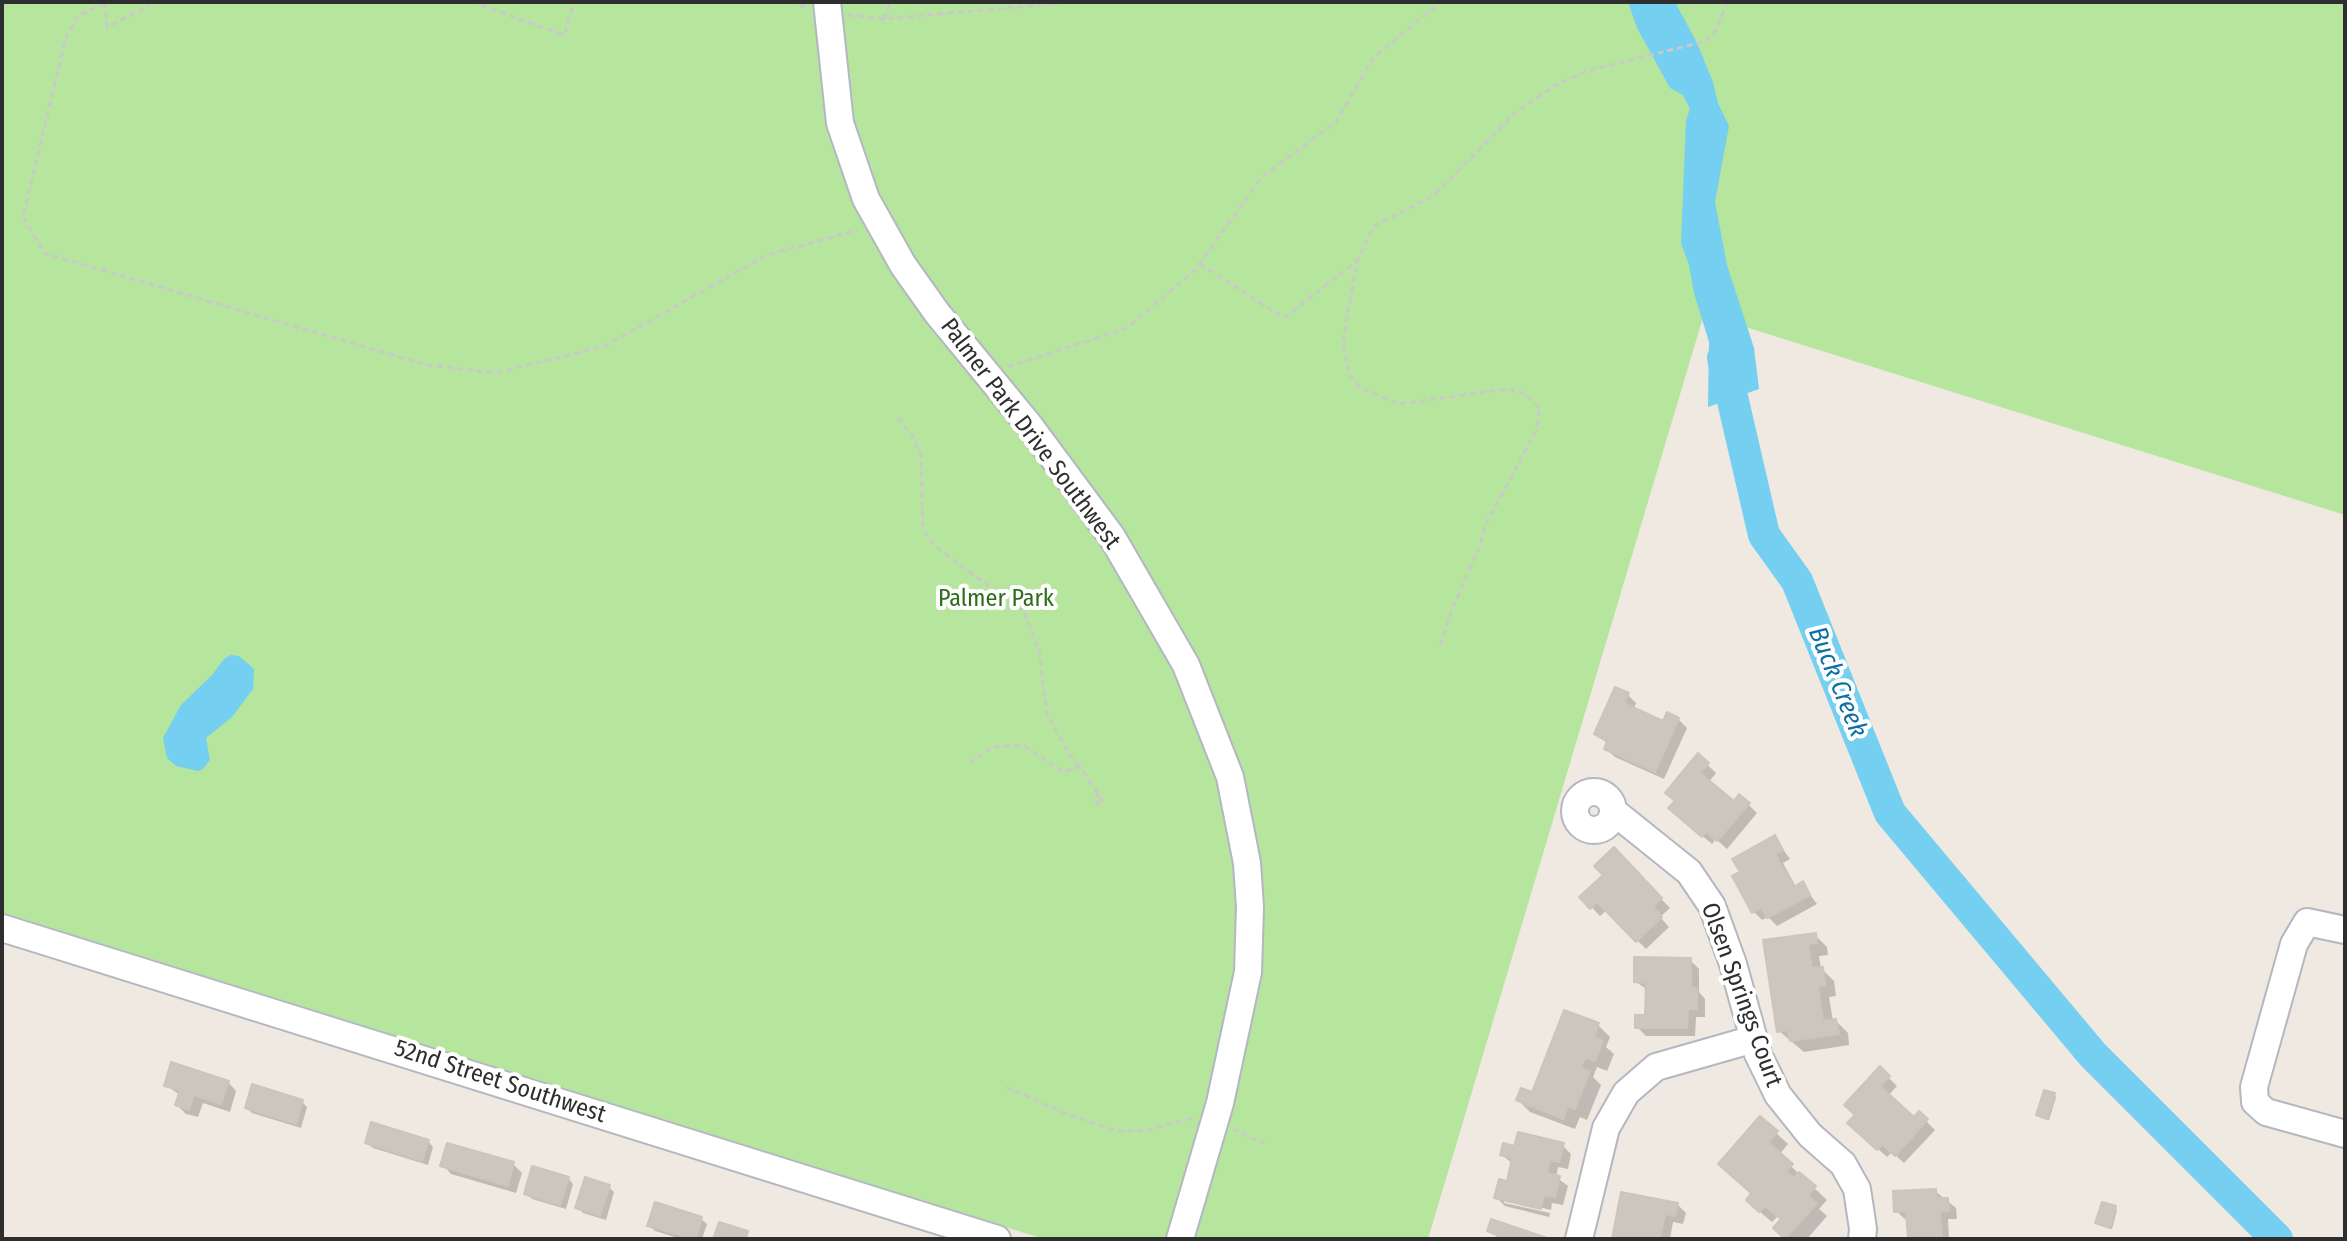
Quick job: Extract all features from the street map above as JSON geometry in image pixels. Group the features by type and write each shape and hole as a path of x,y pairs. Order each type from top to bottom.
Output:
{"street":[{"name":"Palmer Park Drive Southwest","path":"827,7 840,123 866,199 903,265 986,375 1029,425 1112,537 1186,665 1230,777 1247,863 1250,907 1248,972 1214,1122 1180,1239"},
{"name":"Olsen Springs Court","path":"1613,811 1689,872 1712,906 1733,964 1754,1039 1778,1095 1810,1135 1843,1164 1857,1189 1862,1239"},
{"path":"2345,930 2307,922 2294,944 2254,1087 2255,1102 2266,1112 2345,1134"},
{"name":"52nd Street Southwest","path":"2,928 997,1239"},
{"path":"1579,1239 1606,1128 1626,1093 1656,1067 1754,1039"}],"path":[{"path":"149,2 147,7 107,27 105,3 78,16 66,37 23,217 44,253 427,365 496,373 605,346 767,255 880,224"},
{"path":"472,2 564,35 574,2"},
{"path":"884,19 890,2"},
{"path":"827,7 884,19 1072,2"},
{"path":"986,375 1127,328 1200,264 1262,177 1336,122 1373,58 1435,7 1436,2"},
{"path":"1440,645 1485,526 1536,431 1540,408 1526,394 1507,389 1398,404 1361,388 1349,375 1343,341 1357,261 1374,226 1433,196 1515,113 1556,85 1587,71 1706,41 1717,29 1727,2"},
{"path":"1200,264 1284,318 1357,261"},
{"path":"898,418 913,437 921,456 923,525 927,535 936,547 1024,612 1039,650 1047,714 1069,754 1098,793"},
{"path":"969,763 993,747 1016,744 1029,747 1063,772 1080,767"},
{"path":"1006,1087 1064,1113 1116,1131 1143,1131 1197,1117 1265,1144"}],"green space":[{"name":"Palmer Park","path":"2,2 2345,2 2345,515 1704,314 1428,1239 1044,1239 2,916"}],"water":[{"path":"1628,2 1675,2 1697,43 1729,126 1715,202 1727,265 1754,348 1759,389 1708,407 1709,342 1681,243 1686,120 1690,109 1683,95 1670,88 1637,28"},
{"path":"231,655 239,656 254,669 253,689 232,717 206,738 210,760 203,769 198,771 176,766 167,758 163,738 181,705"}],"building":[{"path":"1615,687 1629,693 1624,703 1663,721 1667,712 1679,718 1655,772 1604,749 1607,741 1594,734"},
{"path":"1698,753 1709,763 1700,773 1734,801 1739,794 1750,803 1717,841 1706,832 1702,837 1668,808 1675,801 1665,793"},
{"path":"1775,835 1783,850 1775,854 1794,887 1803,881 1810,895 1767,918 1761,908 1752,913 1732,876 1740,872 1732,859"},
{"path":"1614,847 1662,898 1653,907 1662,917 1636,942 1597,902 1590,909 1579,897 1603,875 1594,866"},
{"path":"1816,933 1817,943 1808,944 1812,968 1823,967 1825,985 1818,986 1823,1021 1836,1019 1839,1034 1790,1041 1788,1030 1777,1032 1763,940"},
{"path":"1634,957 1691,958 1691,988 1697,988 1697,1009 1688,1009 1687,1028 1635,1028 1635,1015 1645,1015 1646,983 1634,982"},
{"path":"1564,1010 1599,1023 1594,1037 1603,1041 1595,1061 1585,1057 1581,1068 1590,1071 1575,1109 1568,1106 1563,1119 1516,1100 1521,1088 1532,1092"},
{"path":"171,1062 229,1081 221,1104 194,1095 189,1110 175,1105 180,1090 164,1086"},
{"path":"1880,1066 1890,1076 1880,1086 1914,1117 1919,1111 1928,1119 1895,1156 1882,1144 1877,1150 1847,1123 1855,1115 1844,1105"},
{"path":"252,1084 303,1100 296,1124 245,1108"},
{"path":"2044,1090 2055,1093 2047,1119 2036,1115"},
{"path":"1760,1116 1778,1131 1768,1142 1793,1164 1786,1171 1794,1178 1799,1172 1816,1186 1808,1196 1817,1203 1785,1239 1773,1228 1781,1219 1765,1206 1759,1212 1746,1200 1751,1193 1718,1164"},
{"path":"371,1122 429,1140 422,1161 365,1143"},
{"path":"1518,1132 1564,1143 1559,1162 1550,1160 1547,1173 1560,1176 1555,1197 1544,1195 1541,1209 1494,1198 1499,1179 1507,1181 1512,1158 1500,1155 1503,1143 1514,1146"},
{"path":"447,1143 514,1162 508,1186 440,1166"},
{"path":"532,1166 569,1177 560,1205 524,1194"},
{"path":"585,1177 610,1185 600,1216 575,1208"},
{"path":"1936,1189 1936,1198 1948,1198 1949,1211 1940,1211 1942,1239 1908,1239 1906,1211 1894,1212 1893,1191"},
{"path":"1621,1192 1678,1203 1675,1216 1665,1214 1660,1239 1612,1239"},
{"path":"655,1202 702,1217 696,1239 647,1226"},
{"path":"2102,1202 2116,1206 2110,1228 2095,1223"},
{"path":"1491,1219 1547,1239 1496,1239 1497,1235 1487,1231"},
{"path":"719,1222 748,1231 746,1239 713,1239"}],"waterway":[{"name":"Buck Creek","path":"1723,358 1764,535 1797,581 1890,813 2093,1055 2277,1239"}]}
